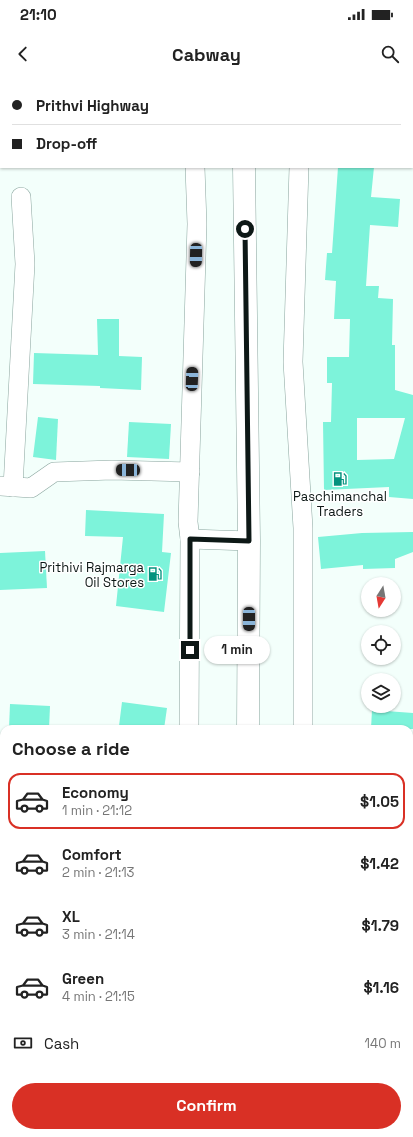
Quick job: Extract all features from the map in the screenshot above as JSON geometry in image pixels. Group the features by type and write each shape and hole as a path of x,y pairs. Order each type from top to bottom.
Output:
{"highway":[{"path":"244,168 249,541 248,725"}],"street":[{"path":"189,725 190,539 188,522 197,224 195,168"},
{"path":"299,168 293,362 303,528 303,725"},
{"path":"21,197 25,264 6,486 31,488 54,472 112,470 190,472"},
{"path":"190,539 249,541"}],"building":[{"path":"338,168 374,168 371,197 400,199 398,227 370,225 366,286 379,286 378,298 393,299 392,345 395,345 395,390 413,395 413,499 389,497 389,487 324,490 323,422 331,422 332,383 327,383 327,357 349,357 350,319 334,319 336,281 325,280 327,253 332,253","holes":["357,418 405,418 394,459 357,460"]},
{"path":"97,319 119,319 119,356 142,357 141,390 100,388 100,386 33,384 34,353 98,355"},
{"path":"38,417 58,419 56,460 33,457"},
{"path":"129,422 171,424 169,459 127,457"},
{"path":"86,510 164,514 162,552 171,553 164,612 116,606 123,537 85,536"},
{"path":"413,532 413,552 395,559 395,568 363,569 363,565 321,569 318,537 362,533"},
{"path":"45,551 47,588 0,590 0,553"},
{"path":"122,702 167,708 165,725 119,725"},
{"path":"10,704 50,706 49,725 9,725"},
{"path":"372,713 413,713 413,725 371,725"}],"place":[{"name":"Paschimanchal Traders","path":"340,479"},
{"name":"Prithivi Rajmarga Oil Stores","path":"155,574"}],"route":[{"path":"190,650 190,539 249,541 245,229"}]}
